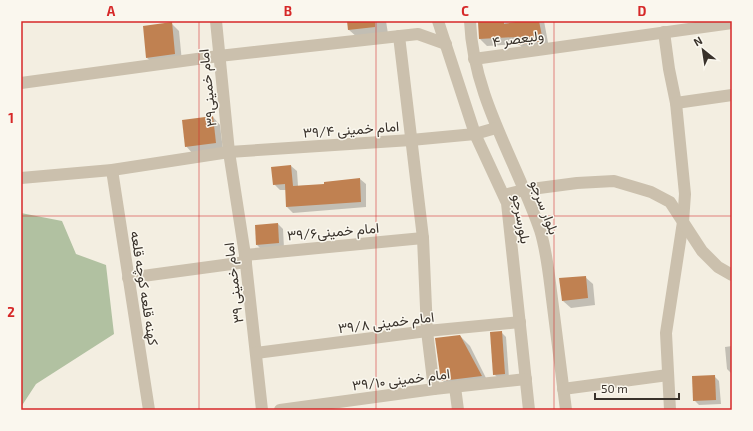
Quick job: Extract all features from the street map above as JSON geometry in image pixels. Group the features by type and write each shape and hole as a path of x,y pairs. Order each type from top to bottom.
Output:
{"street":[{"name":"امام خمینی۳۹","path":"216,21 229,152"},
{"name":"بلورسرجو","path":"438,21 475,134 504,195 510,220 529,410"},
{"name":"بلوار سرجو","path":"470,21 470,36 474,59 496,128 524,190 540,231 546,257 566,410"},
{"name":"ولیعصر ۴","path":"474,59 671,28 732,23"},
{"path":"670,410 666,333 683,222 685,194 676,103 669,69 671,28"},
{"path":"21,83 219,56 418,34 446,44"},
{"path":"399,36 423,238 427,332 434,389"},
{"path":"676,103 732,96"},
{"name":"امام خمینی ۳۹/۴","path":"21,178 112,170 229,152 411,140 475,134 496,128"},
{"name":"امام خمینی ۳۹","path":"229,152 246,258 262,410"},
{"name":"کهنه قلعه کوچه قلعه","path":"112,170 149,410"},
{"path":"504,195 524,190 576,183 614,181 651,192 670,202 702,251 718,267 732,275"},
{"name":"امام خمینی۳۹/۶","path":"128,278 246,258 423,238"},
{"name":"امام خمینی ۳۹/۸","path":"256,353 520,322"},
{"path":"563,389 668,375"},
{"name":"امام خمینی ۳۹/۱۰","path":"280,410 328,407 434,389 526,379"},
{"path":"454,387 458,410"}],"green space":[{"path":"21,213 62,221 76,254 106,265 114,334 36,384 21,407"}],"building":[{"path":"347,21 375,21 375,27 348,30"},
{"path":"478,21 504,21 504,24 522,21 539,21 543,41 518,45 517,37 479,39"},
{"path":"172,22 175,54 146,58 143,26"},
{"path":"213,116 216,143 185,147 182,120"},
{"path":"291,165 293,186 324,184 324,182 360,178 361,202 286,207 285,184 273,185 271,167"},
{"path":"278,223 279,243 256,245 255,225"},
{"path":"586,276 588,298 562,301 559,278"},
{"path":"502,331 505,374 493,375 490,332"},
{"path":"460,335 482,376 441,381 435,338"},
{"path":"715,375 716,400 693,401 692,376"}]}
